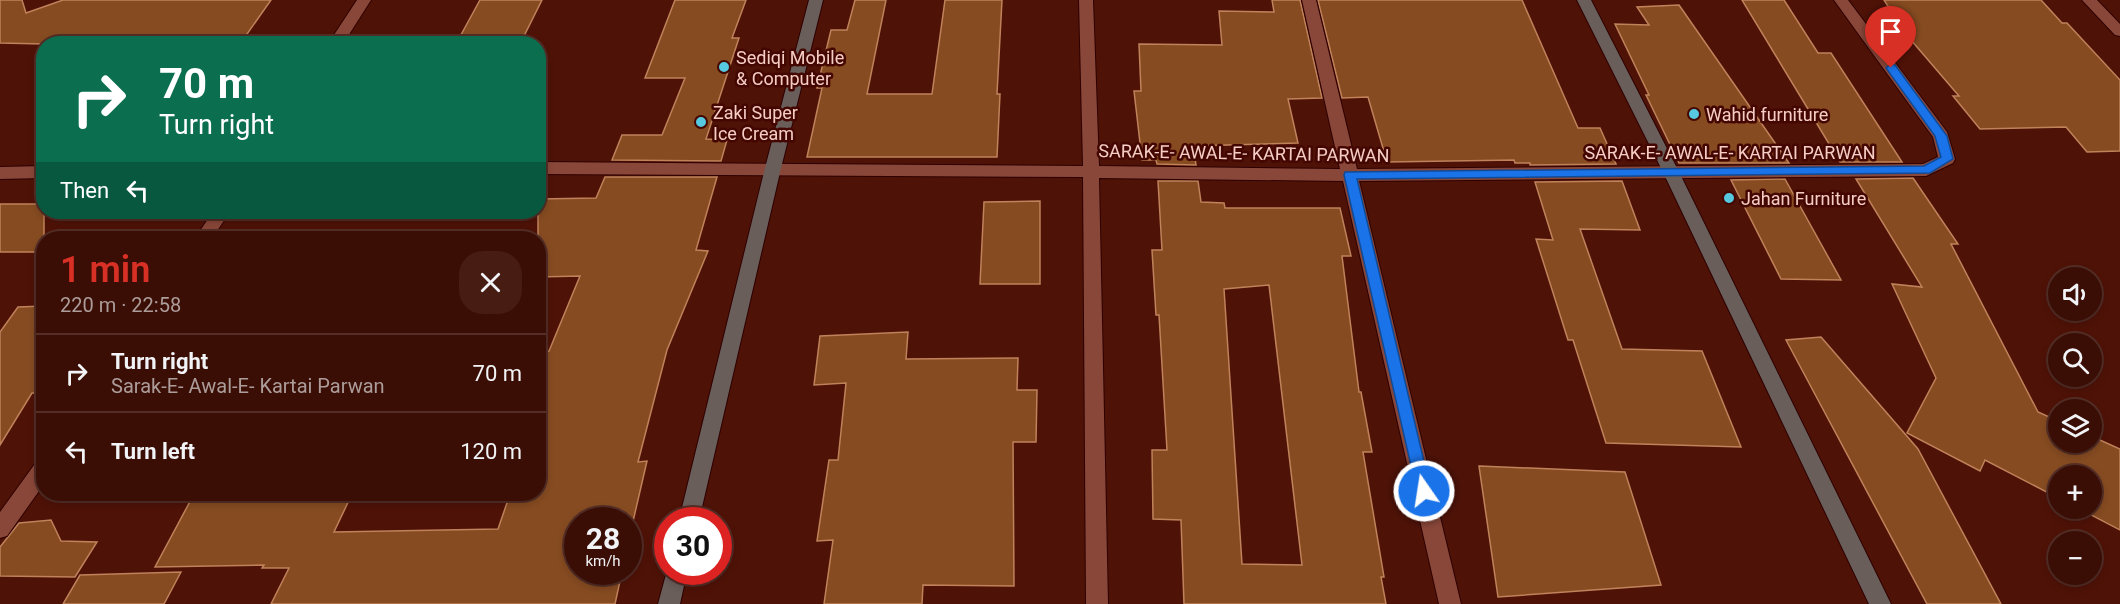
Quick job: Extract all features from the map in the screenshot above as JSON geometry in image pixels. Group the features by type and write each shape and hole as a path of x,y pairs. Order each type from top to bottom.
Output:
{"main road":[{"path":"692,507 773,168 816,0"},
{"path":"1584,0 1671,172 1880,604"},
{"path":"669,604 673,585"}],"street":[{"path":"340,36 364,0"},
{"path":"1086,0 1091,172 1097,604"},
{"path":"1309,0 1450,604"},
{"name":"SARAK-E- AWAL-E- KARTAI PARWAN","path":"546,168 773,168 1350,175 1926,170 1947,159 1941,136 1841,0"},
{"path":"2089,0 2120,32"},
{"path":"0,173 36,172"},
{"path":"0,530 36,478"}],"building":[{"path":"0,0 22,0 26,13 63,0 271,0 246,36 36,36 36,44 0,43"},
{"path":"480,0 542,0 524,36 460,36"},
{"path":"675,0 746,0 732,38 739,38 706,139 727,140 721,161 612,160 622,135 662,135 685,78 645,78"},
{"path":"855,0 886,0 867,94 932,94 945,0 1002,0 997,94 1000,94 997,157 807,157 822,88 817,88 831,30 847,30"},
{"path":"1272,0 1300,0 1322,98 1288,99 1298,143 1193,146 1196,165 1157,164 1156,160 1142,160 1134,91 1141,91 1139,44 1222,45 1219,11 1274,12"},
{"path":"1318,0 1522,0 1578,128 1600,128 1616,164 1530,165 1530,163 1515,163 1514,160 1387,162 1368,97 1342,98"},
{"path":"1742,0 1784,0 1818,53 1831,53 1902,162 1840,162"},
{"path":"1884,0 2041,0 2062,23 2067,23 2120,80 2120,151 2087,152 2066,127 1980,129 1953,96 1959,96 1905,33"},
{"path":"1679,5 1789,163 1679,163 1615,24 1649,25 1637,7"},
{"path":"605,177 717,177 696,250 708,251 667,350 638,462 647,461 636,507 564,507 564,585 619,585 615,604 271,604 289,568 262,568 264,565 155,567 190,501 349,501 334,532 498,529 508,501 546,501 546,351 549,351 580,276 546,277 546,231 538,231 538,219 546,219 546,199 596,198"},
{"path":"1913,178 1958,244 1951,244 2038,412 2048,416 2048,453 2102,453 2102,441 2120,449 2120,530 2099,519 2102,519 2102,465 2048,465 2048,493 1985,460 1980,471 1907,433 1936,378 1892,284 1922,287 1856,179"},
{"path":"1785,179 1841,280 1781,279 1731,180"},
{"path":"1158,181 1198,181 1201,202 1224,203 1225,208 1340,208 1351,256 1342,256 1359,392 1361,392 1372,452 1363,452 1384,577 1381,577 1386,604 1184,604 1181,520 1153,519 1152,450 1167,450 1159,315 1156,315 1152,250 1162,250","holes":["1269,285 1302,565 1242,564 1224,289"]},
{"path":"1622,181 1640,230 1580,229 1622,349 1702,351 1741,447 1606,443 1573,340 1568,340 1536,239 1553,240 1535,182"},
{"path":"1040,201 1040,284 980,284 984,202"},
{"path":"0,204 36,204 36,219 44,219 44,231 36,231 36,252 0,252"},
{"path":"36,306 36,393 32,393 0,445 0,332 18,307"},
{"path":"908,332 906,359 1018,358 1017,390 1037,390 1036,442 1013,442 1014,586 923,585 922,604 824,604 833,540 817,541 829,460 838,460 846,383 814,385 820,336"},
{"path":"1821,337 1918,449 2001,604 1927,604 1786,340"},
{"path":"1479,466 1625,472 1661,585 1498,597"},
{"path":"51,520 61,541 97,542 75,577 0,576 0,547 19,523"},
{"path":"181,572 164,604 63,604 80,575"}],"place":[{"name":"Sediqi Mobile & Computer","path":"724,67"},
{"name":"Wahid furniture","path":"1694,114"},
{"name":"Zaki Super Ice Cream","path":"701,122"},
{"name":"Jahan Furniture","path":"1729,198"}],"route":[{"path":"1424,491 1350,175 1926,170 1947,159 1941,136 1891,68"}]}
